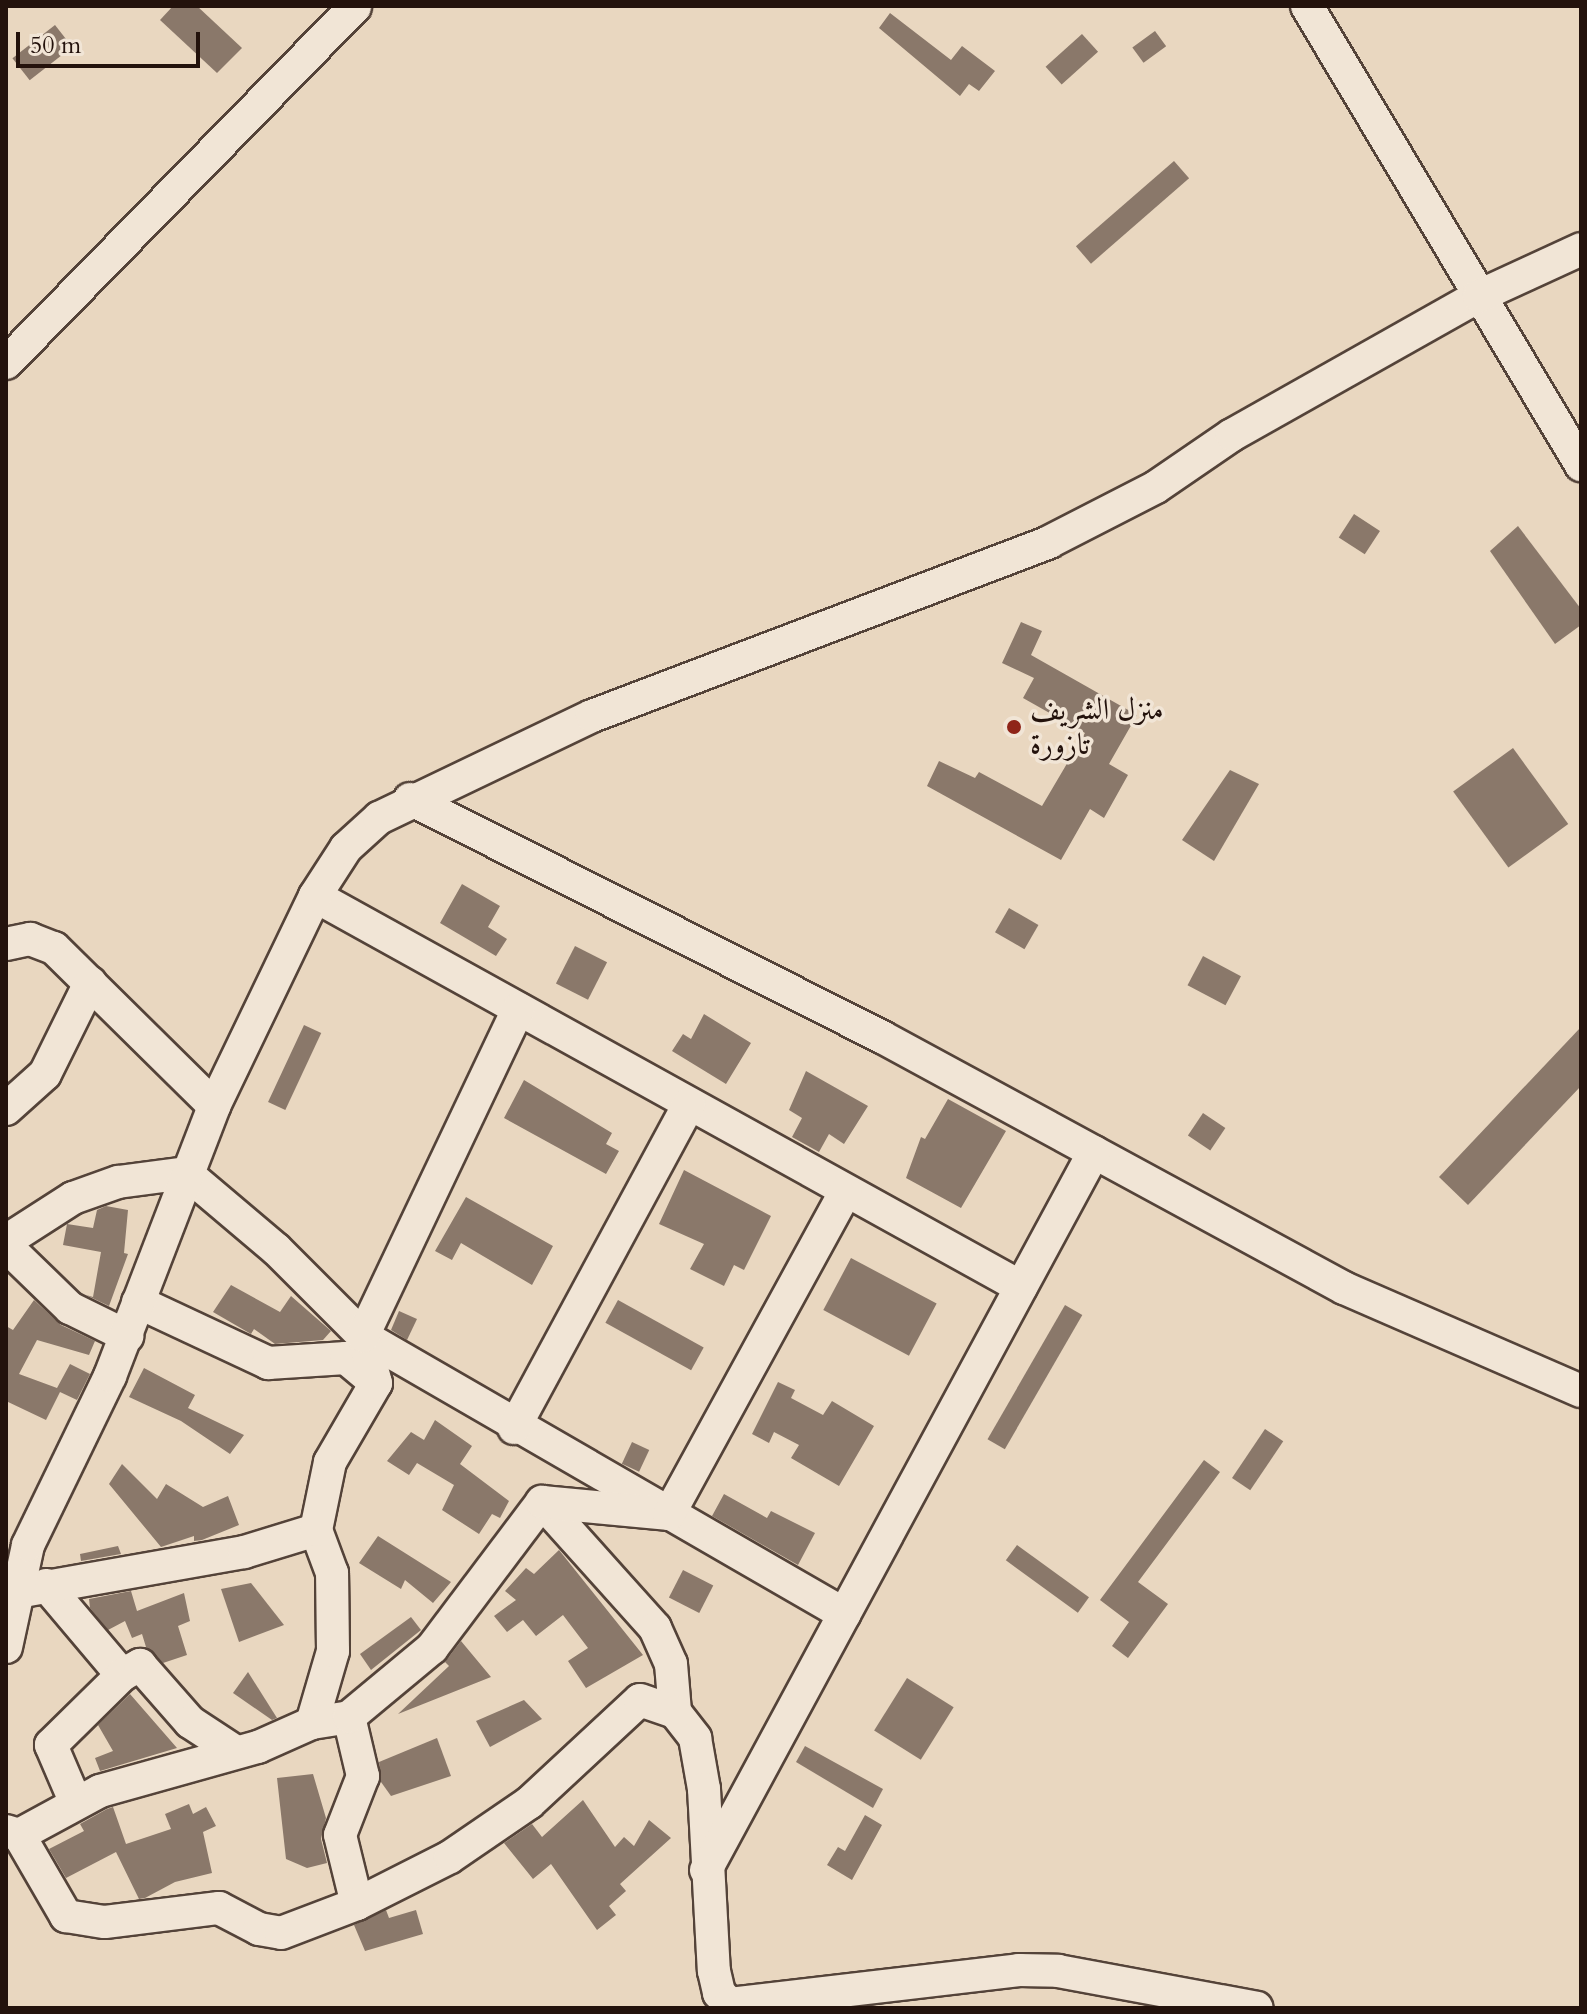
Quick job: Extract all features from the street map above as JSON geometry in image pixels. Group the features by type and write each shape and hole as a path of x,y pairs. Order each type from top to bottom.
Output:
{"street":[{"path":"6,363 355,6"},
{"path":"1307,6 1581,465"},
{"path":"6,1647 19,1574 127,1336 186,1173 214,1106 315,896 346,848 410,799 592,716 1049,542 1156,487 1232,435 1479,296 1581,249"},
{"path":"410,799 882,1037 1344,1288 1581,1391"},
{"path":"315,896 1021,1287"},
{"path":"6,944 30,939 54,948 214,1106"},
{"path":"6,1109 45,1074 90,983"},
{"path":"312,1723 333,1651 332,1573 316,1530 330,1462 376,1383 363,1336 518,1009"},
{"path":"514,1428 689,1104"},
{"path":"706,1871 1094,1152"},
{"path":"127,1336 70,1308 6,1243 73,1198 118,1182 186,1173 276,1249 363,1336 514,1428 844,1614"},
{"path":"669,1514 846,1191"},
{"path":"138,1302 258,1360 282,1363 346,1358 376,1383"},
{"path":"542,1502 669,1514"},
{"path":"542,1502 655,1628 671,1664 675,1712 695,1738 704,1789 706,1871 714,1971 723,2005 740,2006 1019,1970 1058,1971 1257,2008"},
{"path":"542,1502 432,1648 349,1717 312,1723 236,1752 75,1801 12,1833 66,1916 105,1922 219,1908 259,1929 281,1933 357,1904 450,1857 529,1803 640,1700 675,1712"},
{"path":"19,1574 244,1552 316,1530"},
{"path":"19,1574 122,1675"},
{"path":"75,1801 51,1745 122,1675 140,1665 190,1722 236,1752"},
{"path":"349,1717 363,1776 340,1835 357,1904"}],"building":[{"path":"173,6 197,6 242,48 217,73 160,20"},
{"path":"890,13 951,60 962,46 995,71 979,91 969,84 960,96 879,28"},
{"path":"55,25 72,47 30,80 12,58"},
{"path":"1155,31 1166,46 1144,63 1132,47"},
{"path":"1082,34 1098,52 1062,85 1046,67"},
{"path":"1174,161 1189,178 1091,264 1076,246"},
{"path":"1354,514 1380,531 1365,554 1339,537"},
{"path":"1518,526 1581,609 1581,625 1555,644 1490,551"},
{"path":"1021,622 1042,631 1031,655 1137,715 1109,764 1128,775 1104,818 1090,809 1061,860 927,786 939,761 975,778 979,772 1042,806 1085,733 1023,698 1034,678 1002,663"},
{"path":"1513,748 1568,824 1508,868 1453,791"},
{"path":"1230,770 1259,784 1214,861 1182,840"},
{"path":"462,884 500,906 488,927 507,939 496,956 440,923"},
{"path":"1009,908 1038,925 1024,949 995,932"},
{"path":"575,946 607,962 588,1000 556,983"},
{"path":"1203,956 1241,976 1225,1005 1188,985"},
{"path":"704,1014 751,1043 726,1084 672,1051 683,1034 691,1039"},
{"path":"304,1025 321,1033 285,1110 268,1102"},
{"path":"1581,1027 1581,1086 1468,1205 1439,1177"},
{"path":"806,1071 868,1106 844,1144 829,1134 819,1152 792,1137 802,1118 789,1110"},
{"path":"524,1080 612,1133 606,1144 619,1151 606,1174 504,1118"},
{"path":"948,1099 1006,1131 961,1208 906,1178 921,1137 925,1139"},
{"path":"1203,1113 1225,1128 1210,1150 1188,1135"},
{"path":"684,1170 771,1216 744,1270 734,1265 724,1286 690,1269 704,1244 659,1224"},
{"path":"466,1197 553,1246 532,1285 461,1243 452,1260 435,1251"},
{"path":"106,1206 128,1210 124,1253 128,1254 109,1306 86,1295 93,1297 101,1252 63,1245 67,1224 93,1228 97,1210"},
{"path":"851,1258 937,1304 909,1356 823,1310"},
{"path":"231,1285 280,1312 291,1296 331,1331 323,1340 275,1344 254,1329 251,1334 213,1312"},
{"path":"34,1300 61,1325 95,1341 89,1355 37,1340 19,1374 57,1388 70,1364 90,1374 77,1400 60,1392 46,1420 6,1401 6,1326 13,1330"},
{"path":"618,1300 704,1348 691,1370 605,1323"},
{"path":"1065,1305 1082,1315 1005,1449 988,1439"},
{"path":"399,1311 417,1319 407,1340 391,1330"},
{"path":"144,1368 195,1395 188,1408 244,1435 230,1454 181,1421 129,1397"},
{"path":"778,1382 795,1390 791,1398 823,1415 832,1401 874,1426 839,1486 791,1458 799,1445 774,1432 769,1443 752,1434"},
{"path":"435,1420 472,1446 460,1464 509,1501 500,1518 492,1514 479,1534 442,1510 454,1485 417,1463 409,1475 387,1461 411,1432 424,1440"},
{"path":"1265,1429 1283,1441 1250,1490 1232,1478"},
{"path":"632,1442 649,1450 639,1472 622,1464"},
{"path":"1204,1460 1220,1472 1138,1582 1168,1604 1128,1658 1112,1646 1129,1622 1100,1600"},
{"path":"122,1464 157,1499 166,1484 203,1507 228,1496 239,1525 202,1540 194,1541 194,1536 161,1547 109,1484"},
{"path":"724,1494 767,1518 771,1511 815,1533 798,1565 712,1516"},
{"path":"378,1536 451,1582 433,1603 405,1580 401,1589 359,1563"},
{"path":"1017,1545 1089,1597 1078,1613 1006,1560"},
{"path":"118,1546 121,1554 81,1561 80,1554"},
{"path":"559,1550 643,1655 586,1688 568,1661 588,1648 563,1615 536,1636 523,1620 507,1632 494,1616 516,1600 505,1591 526,1568 534,1574"},
{"path":"683,1570 713,1585 699,1613 669,1598"},
{"path":"251,1583 284,1625 239,1642 221,1589"},
{"path":"131,1591 137,1611 184,1593 190,1621 178,1626 187,1655 163,1663 146,1647 142,1634 132,1638 125,1621 108,1630 90,1608 89,1599"},
{"path":"411,1617 421,1630 371,1670 360,1654"},
{"path":"461,1641 491,1677 398,1714 449,1666 445,1662"},
{"path":"248,1672 277,1718 272,1720 233,1693"},
{"path":"907,1678 954,1707 921,1760 874,1731"},
{"path":"130,1694 177,1748 100,1771 95,1758 113,1751 98,1725"},
{"path":"524,1700 542,1719 490,1747 476,1721"},
{"path":"437,1738 451,1776 391,1796 381,1782 379,1762"},
{"path":"805,1746 883,1789 873,1808 796,1762"},
{"path":"313,1774 326,1818 321,1839 327,1863 307,1868 286,1859 277,1778"},
{"path":"583,1800 615,1847 624,1837 634,1846 649,1820 671,1838 620,1884 626,1891 609,1906 616,1915 597,1930 551,1864 533,1879 504,1843 532,1824 542,1837"},
{"path":"189,1804 193,1814 206,1807 216,1826 203,1832 212,1873 175,1882 145,1898 139,1899 116,1852 66,1878 49,1849 84,1831 80,1824 113,1807 126,1844 171,1829 165,1814"},
{"path":"865,1815 882,1825 852,1880 827,1865 838,1847 845,1851"},
{"path":"386,1910 389,1918 416,1910 423,1934 365,1951 354,1925"}],"place":[{"name":"منزل الشريف تازورة","path":"1014,727"}]}
